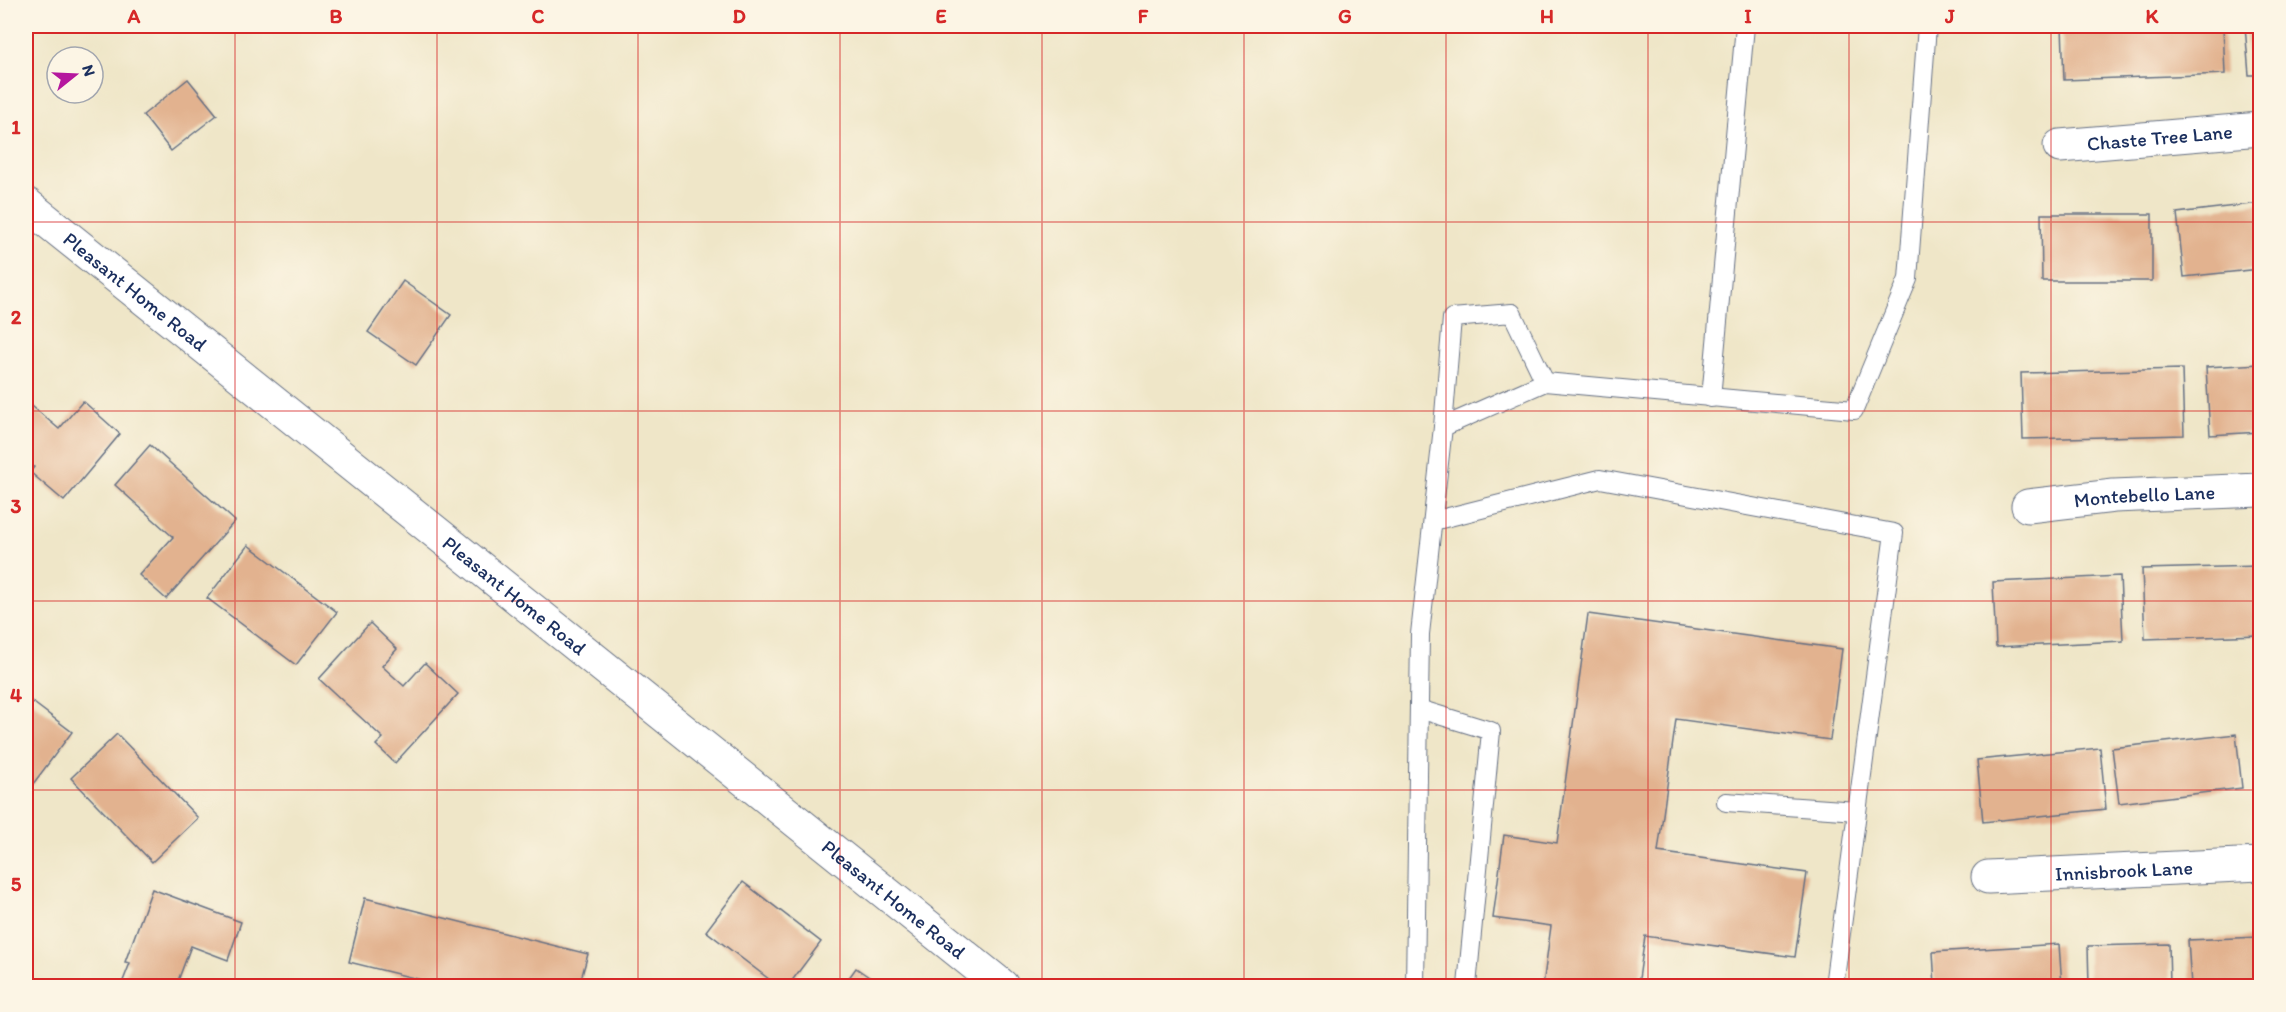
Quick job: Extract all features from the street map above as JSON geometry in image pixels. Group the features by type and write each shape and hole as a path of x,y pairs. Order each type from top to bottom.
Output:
{"main road":[{"name":"Chaste Tree Lane","path":"2060,146 2260,129"},
{"name":"Pleasant Home Road","path":"26,204 1002,987"},
{"name":"Montebello Lane","path":"2028,506 2114,496 2260,490"},
{"name":"Innisbrook Lane","path":"1988,877 2260,864"}],"lane":[{"path":"1711,398 1745,26"},
{"path":"1443,427 1545,382 1854,410 1908,279 1927,26"},
{"path":"1414,987 1420,634 1443,427 1452,318 1512,313 1545,382"},
{"path":"1433,521 1600,479 1894,533 1834,987"},
{"path":"1419,709 1491,731 1467,987"},
{"path":"1726,802 1857,812"}],"building":[{"path":"2062,26 2223,26 2225,74 2064,80"},
{"path":"2245,26 2260,26 2260,75 2249,75"},
{"path":"188,79 217,115 171,151 143,115"},
{"path":"2260,203 2260,269 2184,277 2177,213"},
{"path":"2041,214 2152,214 2152,281 2042,281"},
{"path":"403,281 451,315 416,365 368,332"},
{"path":"2260,364 2260,432 2210,435 2206,367"},
{"path":"2182,369 2184,435 2023,439 2021,373"},
{"path":"26,401 59,429 83,401 120,434 64,501 30,472 34,467 26,460"},
{"path":"150,445 235,521 166,599 139,575 173,537 115,485"},
{"path":"248,545 337,612 296,665 207,598"},
{"path":"2259,566 2260,635 2145,639 2142,569"},
{"path":"2120,576 2123,641 1996,647 1993,582"},
{"path":"1588,614 1842,649 1830,740 1676,719 1658,852 1807,873 1795,957 1645,936 1638,986 1543,986 1551,926 1493,918 1504,835 1557,843"},
{"path":"370,623 397,649 382,666 404,686 425,663 458,694 395,763 376,745 383,738 319,679"},
{"path":"26,697 72,732 33,784 26,779"},
{"path":"117,734 198,818 152,862 71,778"},
{"path":"2236,734 2242,788 2119,803 2112,748"},
{"path":"2100,748 2106,809 1983,822 1977,760"},
{"path":"743,882 821,942 788,986 778,986 706,931"},
{"path":"152,889 241,922 228,960 191,946 176,986 121,986 130,963 125,962"},
{"path":"365,898 588,954 579,986 446,986 349,962"},
{"path":"2260,937 2260,986 2191,986 2188,940"},
{"path":"2059,944 2062,986 1935,986 1933,952"},
{"path":"2169,944 2170,986 2089,986 2088,946"},
{"path":"856,968 882,986 843,986"}]}
